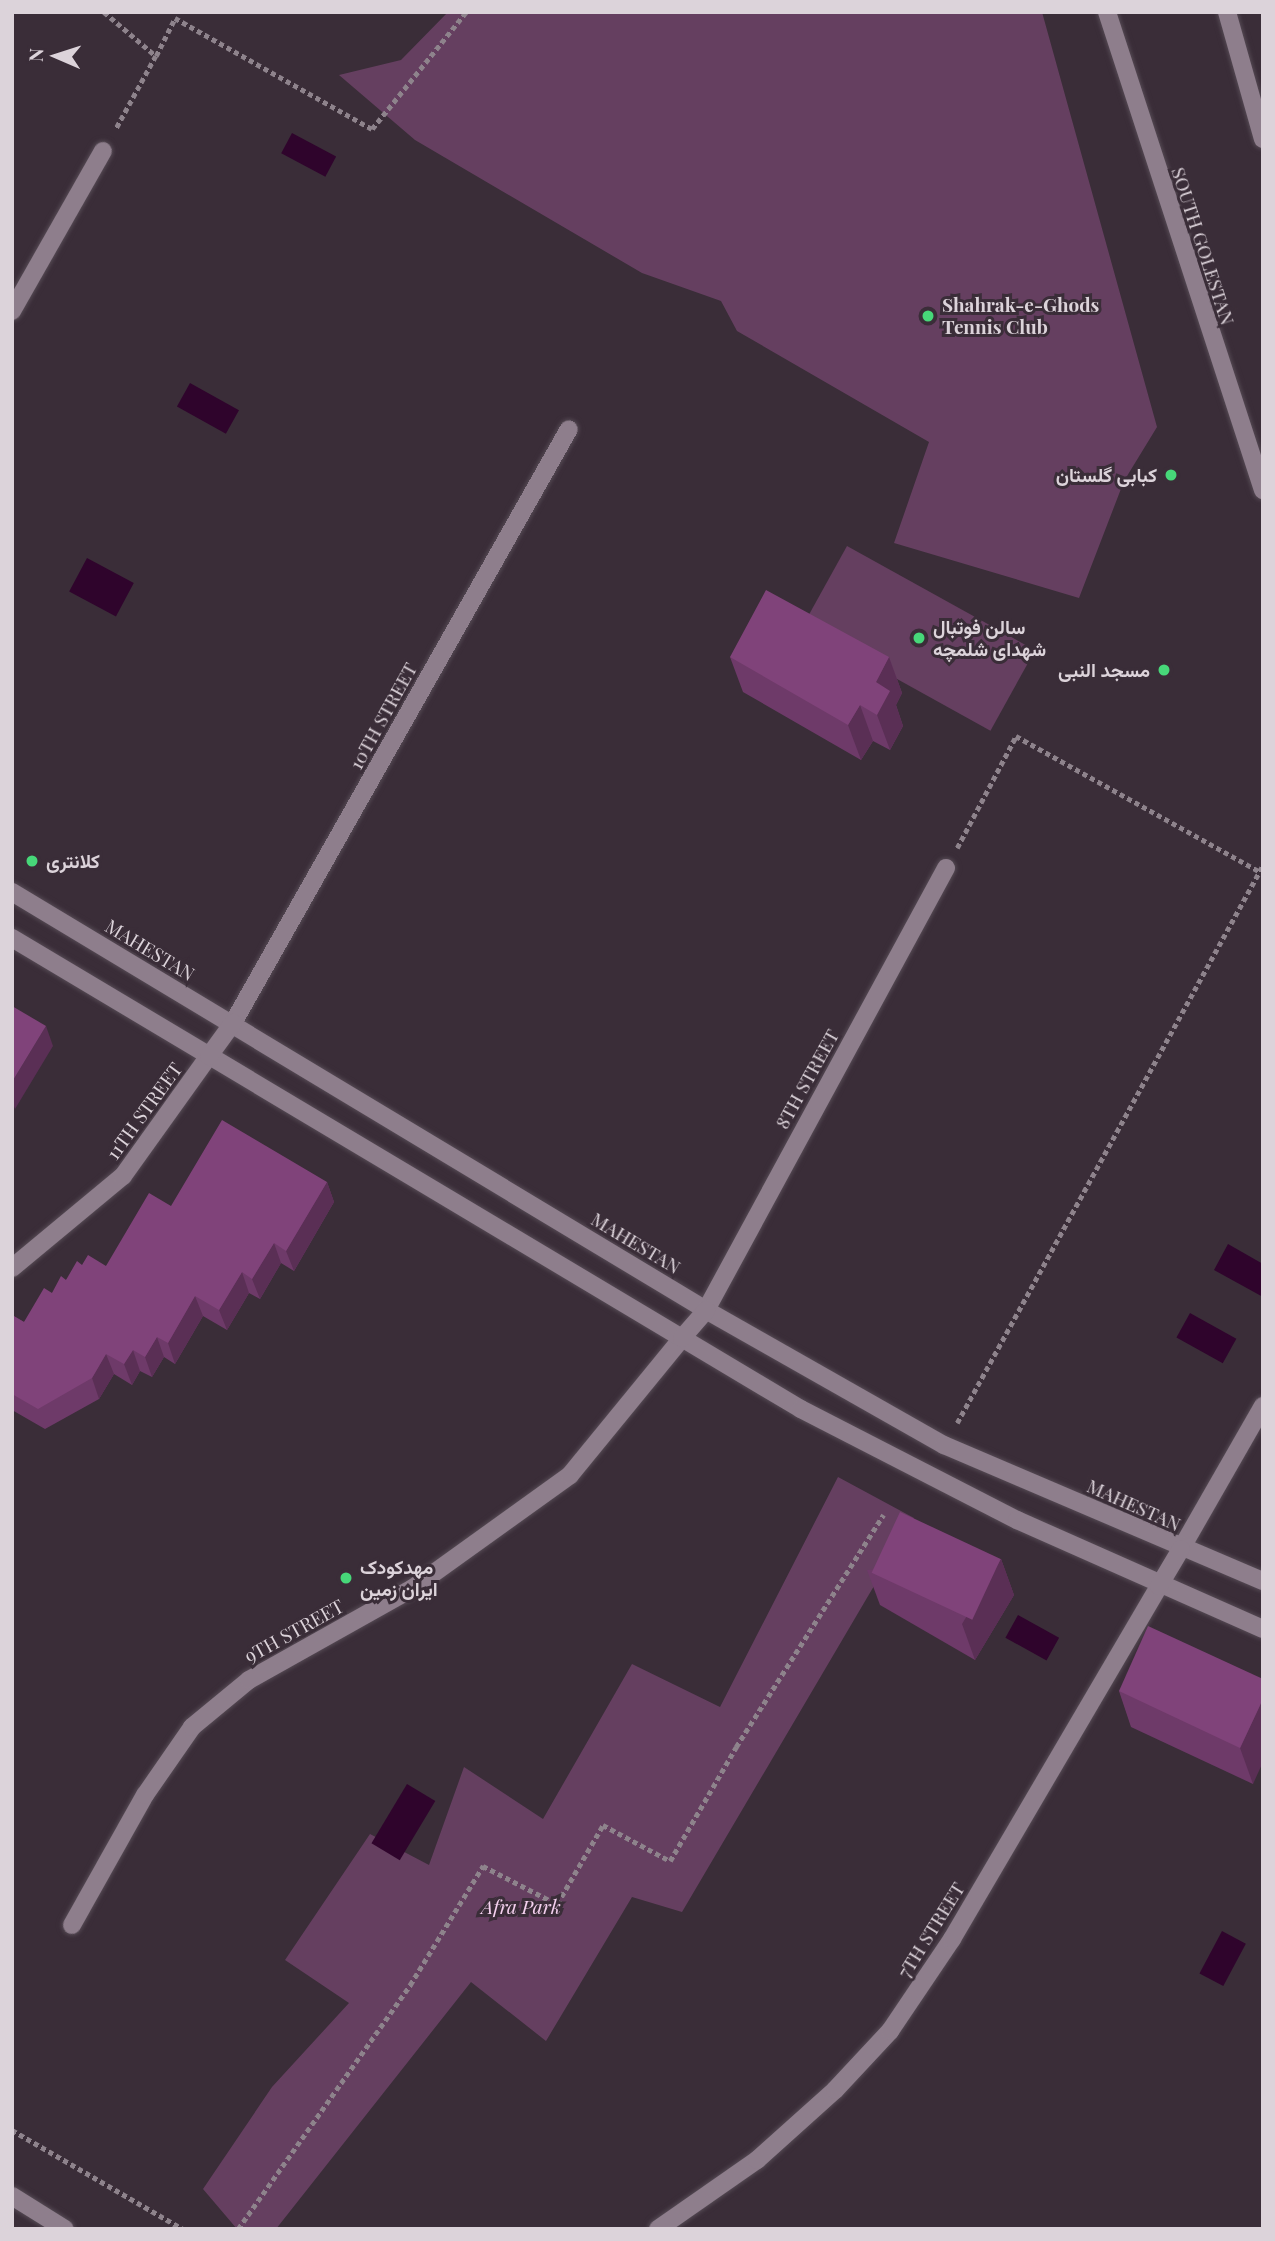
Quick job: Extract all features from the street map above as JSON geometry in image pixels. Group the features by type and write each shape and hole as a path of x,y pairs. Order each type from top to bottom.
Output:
{"street":[{"name":"SOUTH GOLESTAN","path":"1107,12 1263,490"},
{"path":"1227,12 1263,139"},
{"path":"12,311 103,151"},
{"name":"10TH STREET","path":"209,1056 233,1023 569,429"},
{"name":"8TH STREET","path":"682,1338 706,1310 946,868"},
{"name":"MAHESTAN","path":"12,892 706,1310 944,1445 1181,1549 1263,1581"},
{"path":"12,938 802,1409 1017,1520 1159,1586 1263,1629"},
{"name":"11TH STREET","path":"12,1268 123,1176 209,1056"},
{"name":"9TH STREET","path":"72,1925 145,1795 192,1727 249,1680 413,1588 570,1475 682,1338"},
{"name":"7TH STREET","path":"658,2229 757,2160 835,2090 890,2031 952,1939 1263,1406"},
{"path":"12,2196 65,2229"}],"path":[{"path":"104,12 156,56"},
{"path":"103,151 175,18 372,129 466,12"},
{"path":"946,868 1016,736 1259,872"},
{"path":"944,1445 1263,865"},
{"path":"238,2229 410,1985 483,1866 556,1904 603,1825 670,1861 736,1747 883,1515"},
{"path":"12,2130 183,2229"}],"green space":[{"name":"Shahrak-e-Ghods Tennis Club","path":"448,12 1042,12 1157,427 1124,481 1079,598 894,543 929,442 737,331 721,301 642,273 415,140 339,75 401,60"},
{"name":"سالن فوتبال شهدای شلمچه","path":"847,546 1035,650 990,731 802,626"},
{"name":"Afra Park","path":"838,1477 914,1518 682,1912 632,1897 546,2041 471,1982 276,2229 237,2229 203,2189 272,2087 349,2003 285,1960 370,1834 429,1865 464,1767 543,1819 632,1664 720,1707"}],"shaded area":[{"path":"292,133 336,156 325,177 281,153"},
{"path":"190,383 239,410 226,434 177,407"},
{"path":"87,558 134,583 116,616 69,592"},
{"path":"1228,1244 1263,1264 1263,1297 1214,1270"},
{"path":"1190,1313 1236,1339 1223,1363 1176,1337"},
{"path":"1018,1615 1059,1638 1047,1661 1005,1638"},
{"path":"407,1784 435,1801 400,1860 371,1843"},
{"path":"1222,1931 1246,1944 1223,1986 1199,1973"}],"building":[{"path":"766,590 889,657 876,682 890,691 877,715 860,705 848,725 730,657"},
{"path":"12,1006 46,1026 12,1082"},
{"path":"222,1120 327,1182 286,1251 274,1243 252,1279 242,1272 219,1310 195,1296 168,1343 157,1337 145,1357 133,1350 124,1364 106,1354 92,1378 38,1409 12,1394 12,1315 24,1322 44,1288 52,1293 61,1276 66,1280 77,1261 82,1265 88,1255 106,1266 149,1193 171,1206"},
{"path":"900,1512 1001,1559 972,1620 872,1573"},
{"path":"1148,1626 1263,1679 1263,1699 1240,1748 1119,1691"}],"place":[{"name":"Shahrak-e-Ghods Tennis Club","path":"928,316"},
{"name":"کبابی گلستان","path":"1171,475"},
{"name":"سالن فوتبال شهدای شلمچه","path":"919,638"},
{"name":"مسجد النبی","path":"1164,670"},
{"name":"کلانتری","path":"32,861"},
{"name":"مهدکودک ایران زمین","path":"346,1578"}]}
